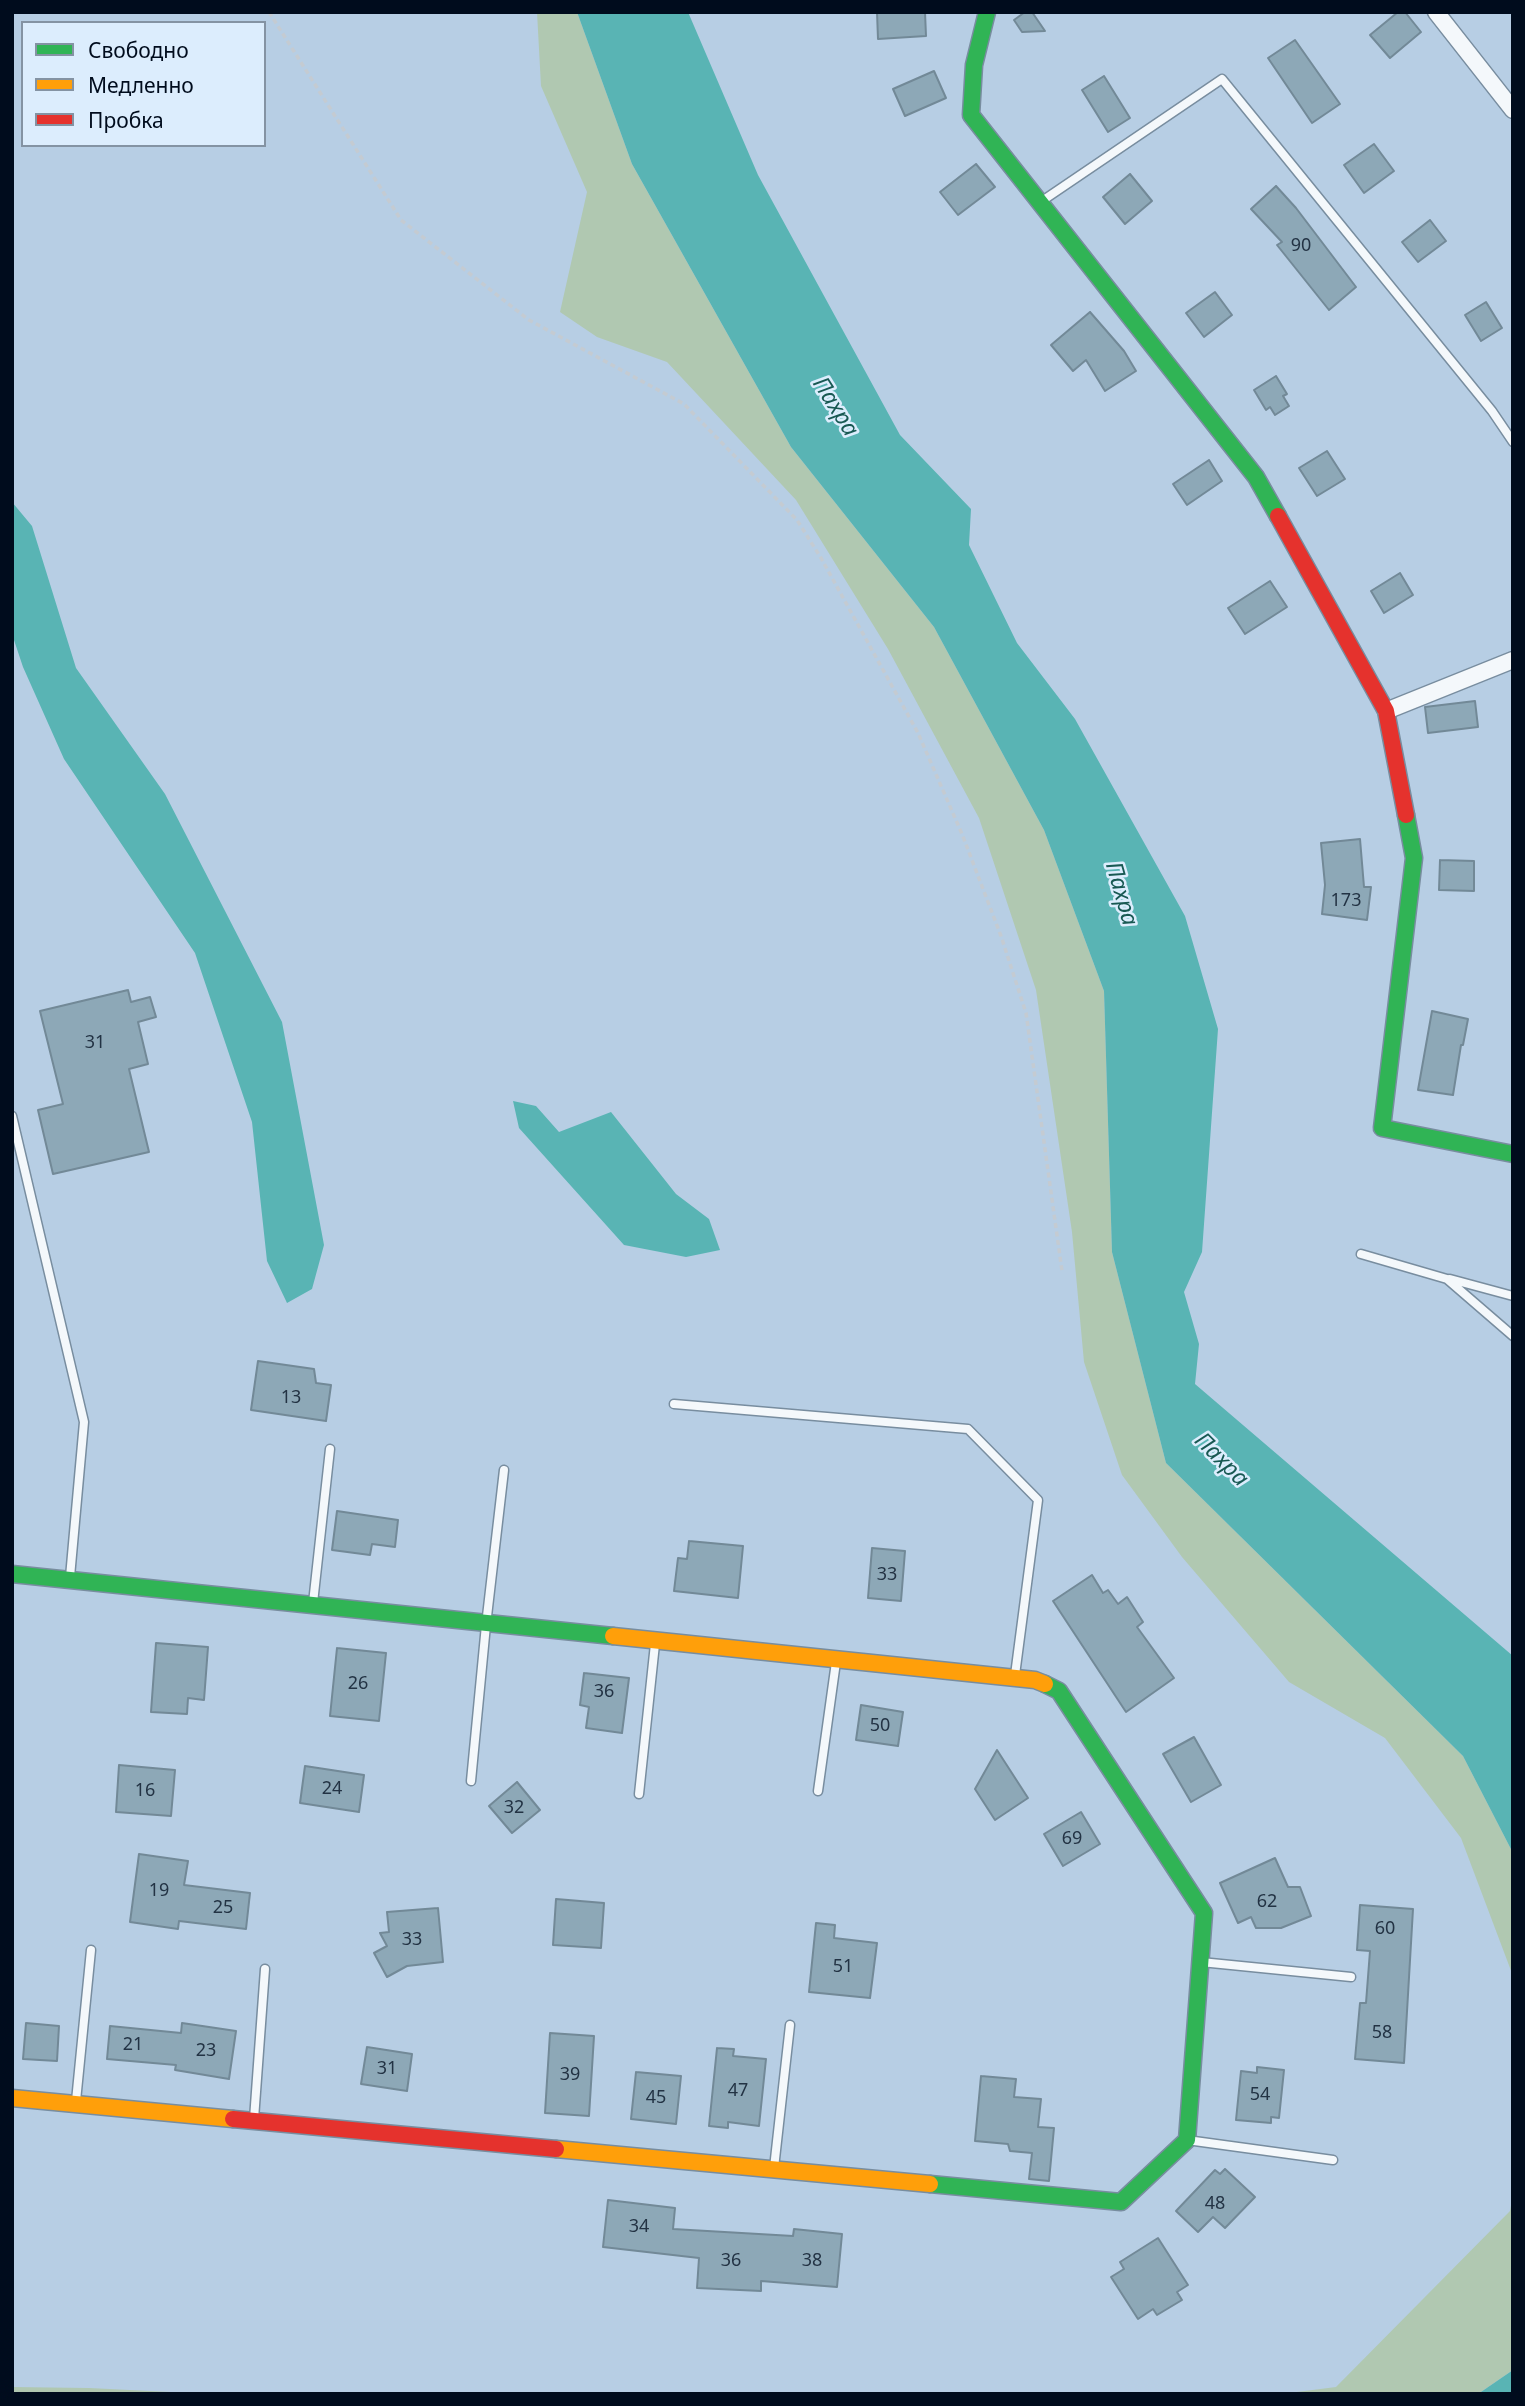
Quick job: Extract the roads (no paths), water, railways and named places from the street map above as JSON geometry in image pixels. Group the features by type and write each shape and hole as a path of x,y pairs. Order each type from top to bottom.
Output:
{"street":[{"path":"987,12 974,65 971,115 1255,477 1386,711 1414,858 1382,1128 1513,1154"},
{"path":"1436,12 1513,110"},
{"path":"1386,711 1513,660"},
{"path":"12,1574 1035,1681 1059,1691 1204,1913 1187,2140 1121,2202 12,2098"}],"lane":[{"path":"1039,203 1222,79 1492,411 1513,442"},
{"path":"12,1116 84,1422 69,1580"},
{"path":"1360,1254 1513,1296"},
{"path":"1447,1279 1513,1336"},
{"path":"674,1404 968,1429 1038,1500 1015,1678"},
{"path":"313,1606 330,1449"},
{"path":"471,1782 504,1470"},
{"path":"639,1794 656,1641"},
{"path":"818,1791 836,1660"},
{"path":"76,2104 91,1950"},
{"path":"1200,1962 1351,1977"},
{"path":"254,2120 265,1969"},
{"path":"774,2170 790,2025"},
{"path":"1187,2140 1333,2160"}],"water":[{"name":"Пахра","path":"577,12 688,12 758,175 900,435 971,509 969,545 1017,643 1075,719 1185,916 1218,1029 1202,1252 1184,1292 1199,1344 1195,1384 1513,1656 1513,1853 1463,1756 1166,1463 1112,1252 1104,991 1044,830 934,627 791,447 632,164"},
{"path":"12,502 32,526 76,668 165,794 282,1022 324,1245 312,1289 287,1303 267,1261 252,1122 195,953 64,759 23,667 12,634"},
{"path":"513,1101 536,1106 559,1132 611,1112 676,1194 709,1219 720,1250 686,1257 624,1245 519,1128"},
{"path":"1513,2370 1513,2394 1478,2394"}]}
